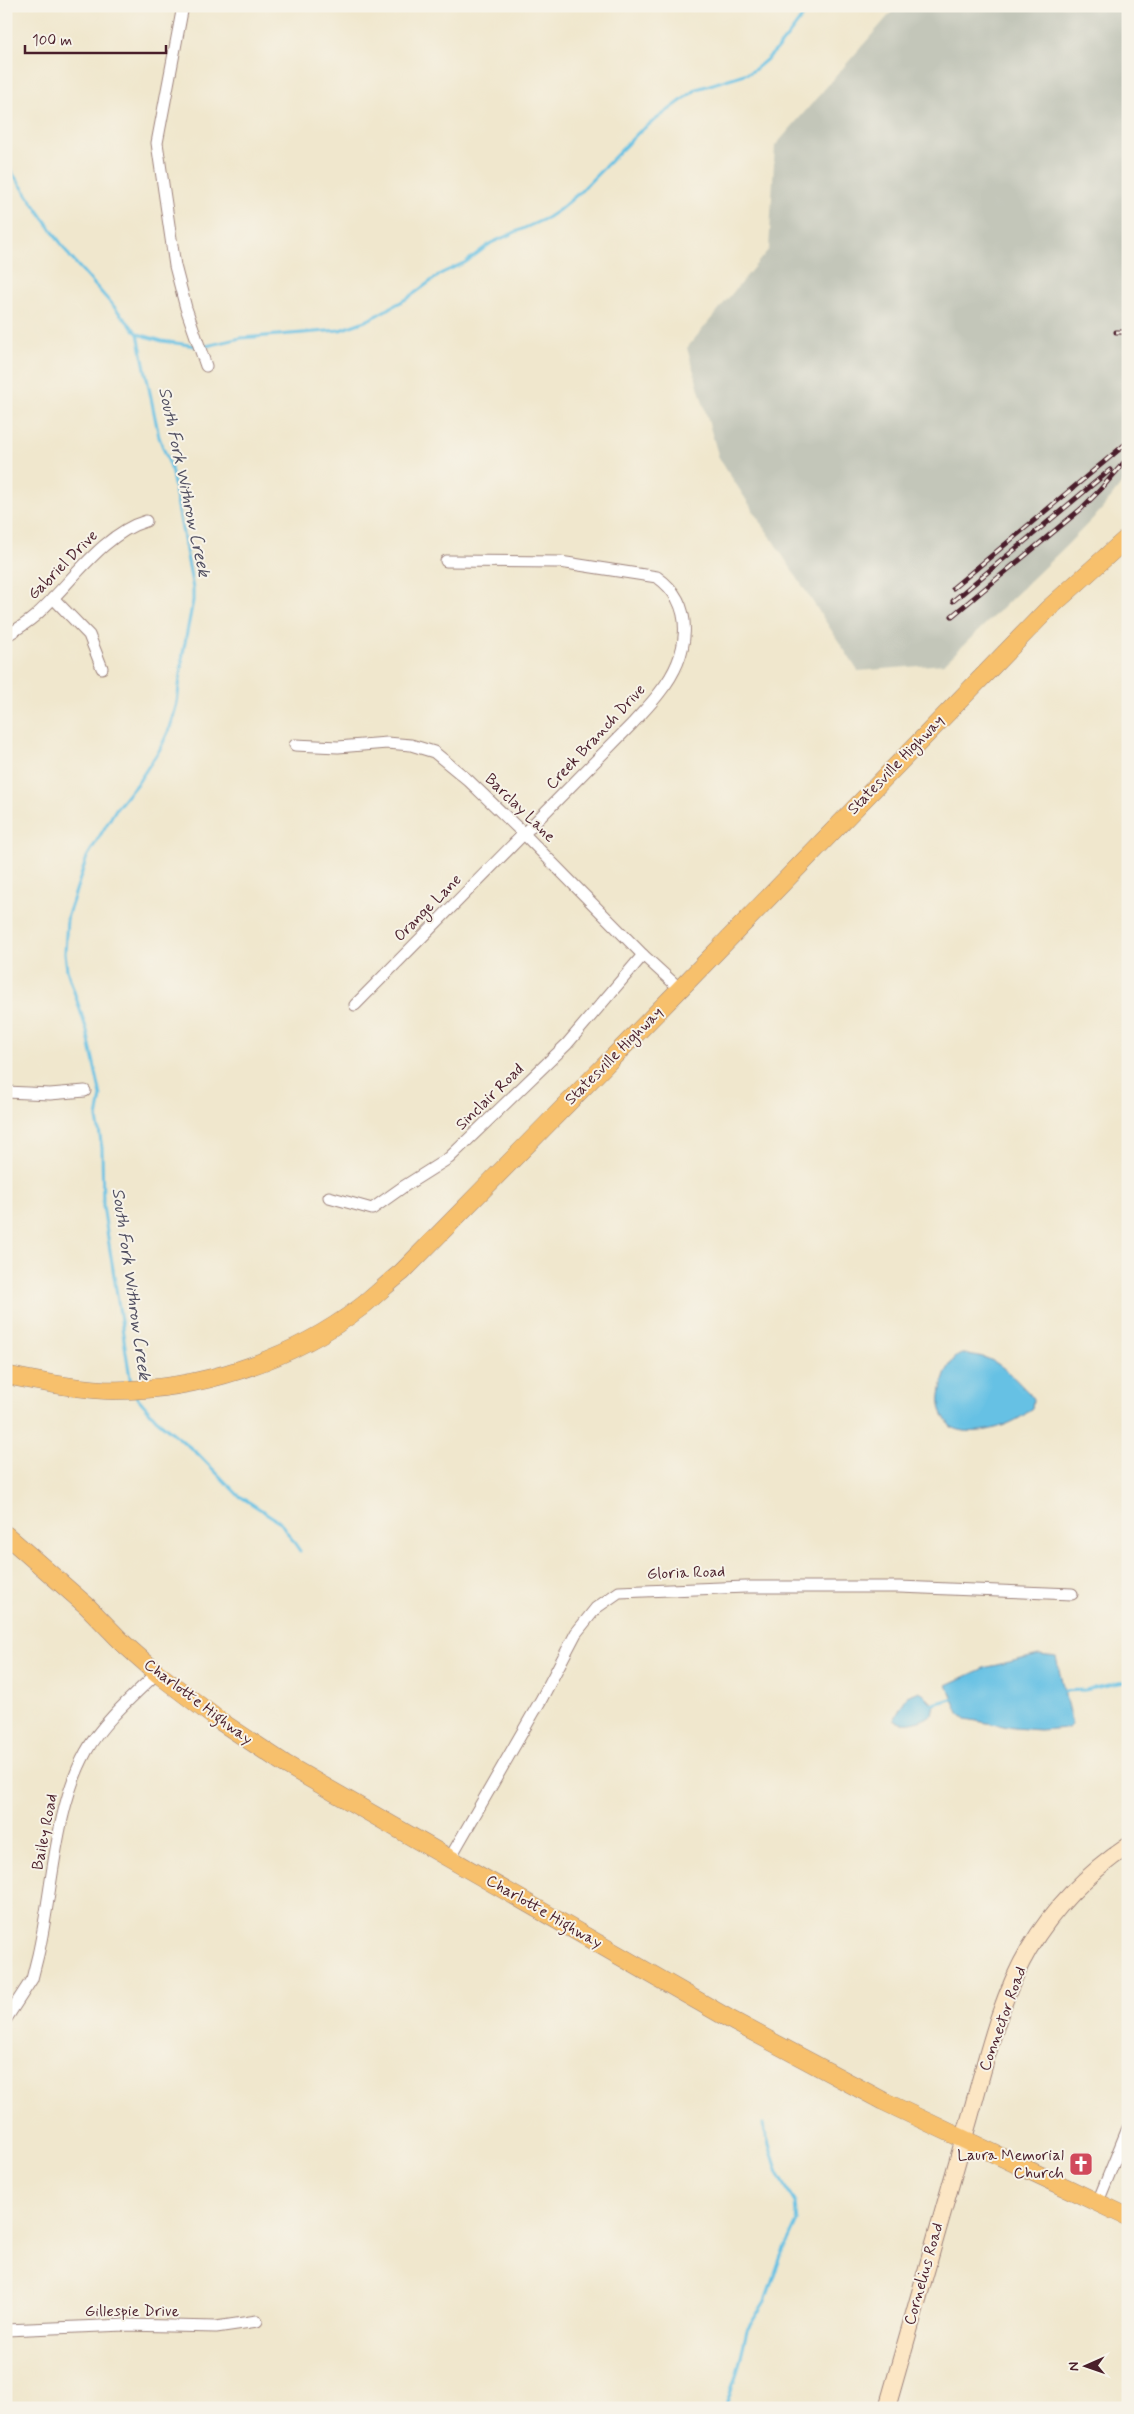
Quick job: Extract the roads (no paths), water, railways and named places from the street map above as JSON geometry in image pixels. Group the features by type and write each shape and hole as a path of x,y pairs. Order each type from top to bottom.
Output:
{"main road":[{"name":"Statesville Highway","path":"6,1375 51,1385 106,1390 160,1387 214,1377 266,1360 315,1337 360,1307 402,1272 680,989 1046,610 1128,537"},
{"name":"Charlotte Highway","path":"6,1535 87,1606 124,1644 157,1672 217,1719 285,1764 733,2021 963,2141 1096,2204 1128,2217"}],"street":[{"path":"183,6 157,143 176,266 206,366"},
{"name":"Gabriel Drive","path":"6,636 34,617 108,542 127,529 146,521"},
{"name":"Creek Branch Drive","path":"446,561 560,562 644,573 657,577 668,584 682,606 685,621 681,652 662,691 524,834"},
{"path":"53,598 89,635 102,668"},
{"name":"Barclay Lane","path":"295,745 338,747 387,743 411,745 434,752 468,780 680,989"},
{"name":"Orange Lane","path":"355,1005 524,834"},
{"name":"Sinclair Road","path":"329,1197 372,1209 403,1186 449,1158 567,1044 643,954"},
{"path":"6,1092 50,1094 85,1092"},
{"name":"Gloria Road","path":"450,1858 542,1698 576,1632 596,1608 619,1592 746,1587 899,1587 1072,1594"},
{"name":"Bailey Road","path":"6,2019 32,1979 72,1782 87,1750 126,1703 157,1672"},
{"name":"Connector Road","path":"963,2141 1002,2011 1029,1950 1045,1925 1076,1888 1110,1858 1128,1846"},
{"path":"1096,2204 1128,2128"},
{"name":"Cornelius Road","path":"887,2408 963,2141"},
{"name":"Gillespie Drive","path":"6,2330 125,2325 216,2327 257,2321"}],"water":[{"path":"962,1354 984,1357 1000,1365 1029,1393 1033,1399 1032,1408 1016,1420 993,1429 970,1431 959,1430 950,1426 941,1408 940,1392 948,1368"},
{"path":"1039,1655 1056,1657 1072,1725 1068,1728 1039,1730 1014,1728 966,1719 959,1713 947,1685 984,1668"},
{"path":"920,1691 934,1705 932,1714 913,1723 903,1723 894,1720 907,1696"}],"waterway":[{"path":"202,347 241,338 340,330 368,320 408,298 442,273 466,262 491,243 547,218 559,210 579,193 639,132 697,89 751,72 760,66 776,50 810,6"},
{"name":"South Fork Withrow Creek","path":"6,164 71,258 138,334 159,437 171,468 193,589 193,601 183,653 177,703 170,728 160,749 139,781 116,809 87,857 67,918 65,953 67,970 87,1031 101,1096 97,1118 102,1148 103,1206 131,1384"},
{"path":"138,334 162,341 196,346"},
{"name":"South Fork Withrow Creek","path":"136,1396 156,1419 198,1454 238,1495 280,1522 300,1551"},
{"path":"1060,1691 1085,1690 1128,1681"},
{"path":"930,1705 955,1698"},
{"path":"725,2408 737,2373 747,2330 765,2301 781,2256 797,2221 795,2203 778,2173 763,2125"}],"railway":[{"path":"1116,332 1128,332"},
{"path":"953,588 1128,442"},
{"path":"952,616 1081,509 1128,458"},
{"path":"953,601 1110,470"}],"place":[{"name":"Laura Memorial Church","path":"1081,2164"}]}
